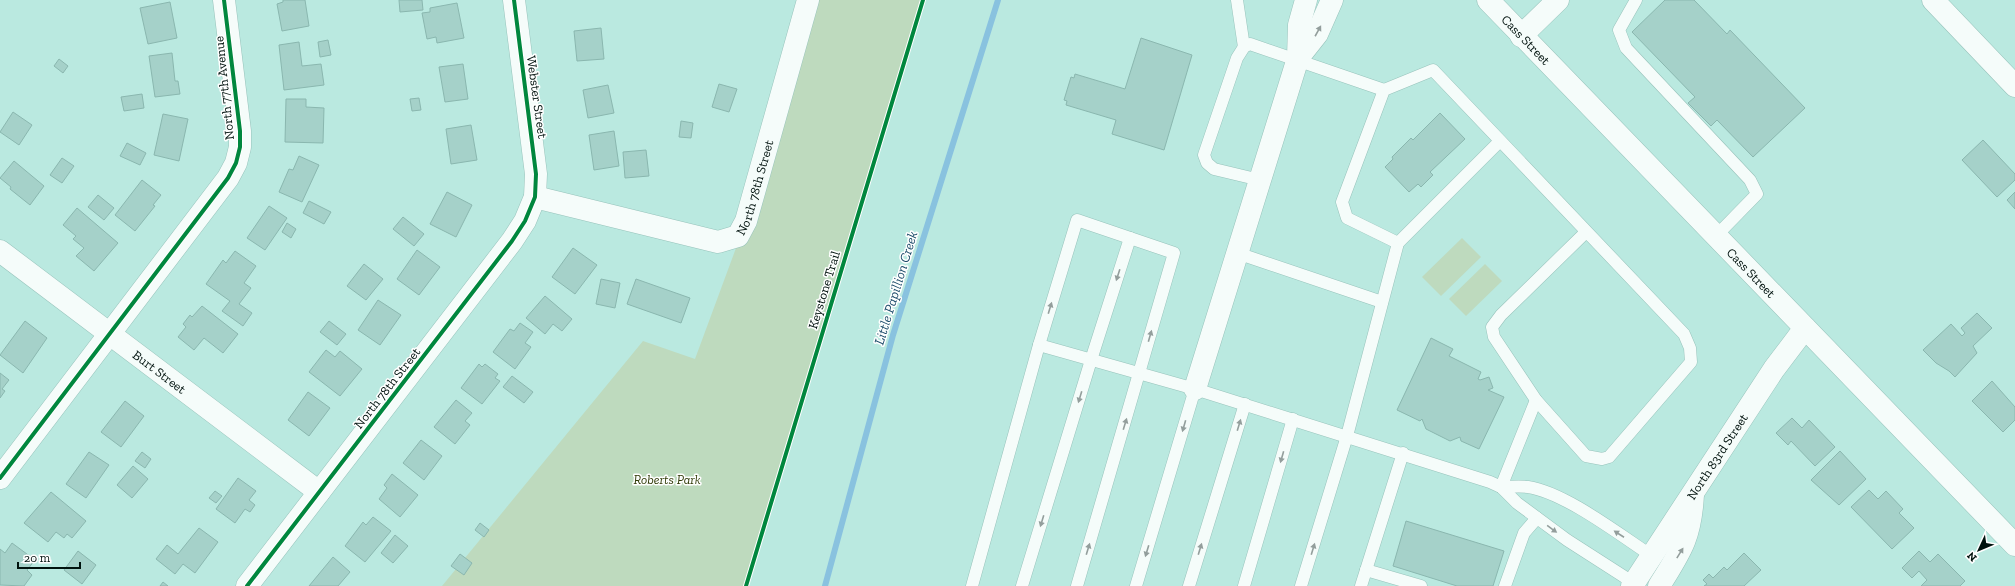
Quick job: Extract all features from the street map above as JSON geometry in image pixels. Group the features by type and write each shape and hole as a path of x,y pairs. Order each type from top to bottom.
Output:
{"street":[{"name":"North 77th Avenue","path":"0,478 191,229 228,178 236,163 240,147 240,131 224,0"},
{"name":"Webster Street","path":"514,0 534,152 535,197"},
{"name":"North 78th Street","path":"247,586 512,241 535,197 718,242 738,236 746,221 808,0"},
{"path":"1195,388 1298,58 1299,25 1306,0"},
{"path":"1298,58 1317,34 1332,0"},
{"name":"Cass Street","path":"1488,0 1521,36 2015,545"},
{"path":"1521,36 1558,0"},
{"path":"1932,0 2015,86"},
{"name":"Burt Street","path":"0,251 319,492"},
{"name":"North 83rd Street","path":"1633,584 1774,368 1805,328"},
{"path":"1659,586 1684,545 1692,517 1693,494"}],"lane":[{"path":"1237,0 1244,47"},
{"path":"1636,0 1619,30 1626,48 1750,180 1757,194 1716,236"},
{"path":"1260,180 1214,168 1207,163 1204,155 1237,58 1244,47 1250,44 1298,58 1384,90 1433,70 1684,334 1690,348 1691,362 1609,456 1602,459 1586,456 1536,400 1494,337 1492,327 1501,315 1586,232"},
{"path":"1384,90 1342,202 1347,218 1398,243"},
{"path":"1301,586 1347,436 1398,243 1500,141"},
{"path":"972,586 1039,345 1077,220 1174,252 1077,586"},
{"path":"1022,586 1130,238"},
{"path":"1237,254 1382,302"},
{"path":"1039,345 1195,388 1403,453 1500,487 1528,487 1548,493 1582,510 1652,556"},
{"path":"1136,586 1172,471 1195,388"},
{"path":"1500,487 1536,400"},
{"path":"1189,586 1245,404"},
{"path":"1244,586 1293,419"},
{"path":"1361,586 1403,453"},
{"path":"1500,487 1517,503 1567,540 1633,584"},
{"path":"1505,586 1524,533 1537,518"},
{"path":"1366,570 1421,586"}],"green space":[{"name":"Roberts Park","path":"808,0 923,0 746,586 442,586 643,341 695,359 746,221"},
{"path":"1462,238 1481,257 1441,296 1422,277"},
{"path":"1485,264 1502,281 1466,316 1449,299"}],"building":[{"path":"283,0 305,0 309,26 282,31 277,4 283,2"},
{"path":"399,0 422,0 423,10 400,12"},
{"path":"1665,0 1694,0 1727,34 1730,30 1805,108 1753,157 1717,120 1711,126 1688,103 1695,97 1632,32"},
{"path":"170,2 177,38 148,44 140,8"},
{"path":"457,3 464,38 437,43 436,37 427,39 422,13 430,12 430,8"},
{"path":"601,28 604,59 577,61 574,31"},
{"path":"1141,38 1192,55 1164,150 1112,134 1116,120 1066,105 1067,101 1064,100 1071,77 1074,78 1075,74 1125,89"},
{"path":"328,40 331,55 320,57 318,42"},
{"path":"299,42 302,66 321,64 324,85 284,90 279,45"},
{"path":"172,53 175,81 178,81 180,94 155,97 149,56"},
{"path":"59,59 68,66 63,73 54,66"},
{"path":"463,64 468,99 445,102 439,67"},
{"path":"719,84 737,89 729,112 712,107"},
{"path":"608,85 614,113 588,118 583,90"},
{"path":"142,94 144,108 124,111 121,97"},
{"path":"419,98 421,110 412,111 410,99"},
{"path":"286,99 306,99 306,107 324,108 323,143 285,142"},
{"path":"13,112 32,125 19,145 0,132"},
{"path":"1440,113 1465,139 1430,172 1433,175 1421,187 1418,184 1409,192 1385,167 1393,159 1392,157 1411,138 1413,140"},
{"path":"163,114 188,119 179,161 154,155"},
{"path":"681,121 693,123 691,138 679,137"},
{"path":"471,125 477,160 451,164 446,129"},
{"path":"614,131 619,166 594,170 589,135"},
{"path":"1983,140 2015,174 2015,180 1997,197 1962,160"},
{"path":"127,143 146,153 140,165 120,156"},
{"path":"646,150 649,176 625,178 623,152"},
{"path":"299,156 319,165 302,202 279,192 289,169 293,170"},
{"path":"62,158 74,166 62,183 50,175"},
{"path":"14,161 44,186 30,205 10,189 11,187 0,178"},
{"path":"142,180 161,195 153,205 155,206 135,231 115,215"},
{"path":"447,192 472,205 456,237 430,224"},
{"path":"2015,192 2015,209 2007,200"},
{"path":"98,195 114,208 104,220 88,207"},
{"path":"309,201 331,212 324,224 303,213"},
{"path":"269,206 287,218 265,250 247,238"},
{"path":"77,208 118,243 94,271 76,256 84,248 73,239 76,236 63,225"},
{"path":"403,217 424,234 414,246 393,229"},
{"path":"287,223 296,229 291,238 282,232"},
{"path":"573,248 597,265 575,294 552,277"},
{"path":"417,250 440,267 419,295 397,279"},
{"path":"235,251 256,266 244,283 251,288 239,304 252,313 243,326 222,311 230,301 206,284 223,260 226,263"},
{"path":"364,264 383,279 366,300 347,286"},
{"path":"601,279 620,283 615,308 596,304"},
{"path":"636,279 690,298 681,323 627,304"},
{"path":"545,296 572,319 562,331 553,324 545,334 526,318"},
{"path":"378,300 401,315 380,345 358,330"},
{"path":"202,306 238,334 223,353 204,338 194,350 178,337 186,327 183,324 190,315 192,317"},
{"path":"1977,313 1992,328 1973,346 1977,353 1955,377 1949,371 1936,363 1923,350 1951,324 1962,336 1965,333 1961,328"},
{"path":"25,321 47,338 23,373 0,355"},
{"path":"329,321 346,334 337,345 320,332"},
{"path":"520,323 533,332 525,343 531,347 515,369 493,352 510,329 514,331"},
{"path":"1431,338 1453,349 1449,356 1481,372 1478,379 1480,380 1489,377 1493,388 1488,390 1504,397 1479,449 1461,441 1460,437 1450,441 1426,429 1422,419 1420,421 1397,410"},
{"path":"326,350 335,357 340,351 362,369 340,396 309,372"},
{"path":"479,364 482,367 485,364 498,374 495,378 500,381 482,404 461,388"},
{"path":"0,373 9,380 2,389 5,391 0,398"},
{"path":"512,376 533,392 524,403 503,387"},
{"path":"1992,381 2015,407 2015,420 2003,432 1972,401"},
{"path":"308,392 330,408 309,436 288,420"},
{"path":"456,400 472,413 465,421 470,425 455,444 434,427"},
{"path":"125,401 144,416 121,447 101,432"},
{"path":"1792,418 1802,428 1809,420 1835,447 1815,466 1791,441 1788,445 1776,433"},
{"path":"421,440 442,456 424,480 403,463"},
{"path":"1840,451 1866,479 1839,505 1811,480"},
{"path":"89,452 109,465 86,498 66,484"},
{"path":"142,452 151,459 145,468 135,461"},
{"path":"133,466 148,479 132,498 117,485"},
{"path":"392,474 418,495 400,517 379,499 387,488 384,485"},
{"path":"238,478 256,491 249,500 255,505 250,512 245,509 235,523 216,509"},
{"path":"1869,490 1878,499 1886,491 1903,509 1899,513 1914,528 1892,549 1851,507"},
{"path":"215,491 222,496 216,503 209,498"},
{"path":"51,492 86,521 72,538 67,534 64,538 56,532 48,542 24,523"},
{"path":"373,517 391,531 365,562 345,546 363,522 366,525"},
{"path":"1406,521 1504,551 1493,586 1457,586 1393,566"},
{"path":"480,523 489,530 484,537 475,530"},
{"path":"199,528 218,542 195,573 183,564 175,574 156,559 167,545 178,554"},
{"path":"395,535 408,546 393,563 381,553"},
{"path":"12,543 35,560 27,570 32,575 24,586 0,585 0,549 5,553"},
{"path":"78,551 96,565 82,584 64,570"},
{"path":"1919,551 1930,562 1938,554 1965,581 1960,586 1921,586 1927,580 1919,571 1912,578 1902,568"},
{"path":"1744,553 1761,570 1744,586 1704,586 1707,584 1703,580 1709,574 1713,578 1724,567 1727,570"},
{"path":"460,554 472,563 464,575 451,566"},
{"path":"333,557 350,572 338,586 309,586"},
{"path":"163,582 168,586 160,586"}],"waterway":[{"name":"Little Papillion Creek","path":"825,586 893,335 998,0"}],"cycle path":[{"path":"0,478 228,178 236,163 240,147 240,131 224,0"},
{"path":"247,586 512,241 525,221 535,197 536,174 514,0"},
{"name":"Keystone Trail","path":"746,586 923,0"}]}
